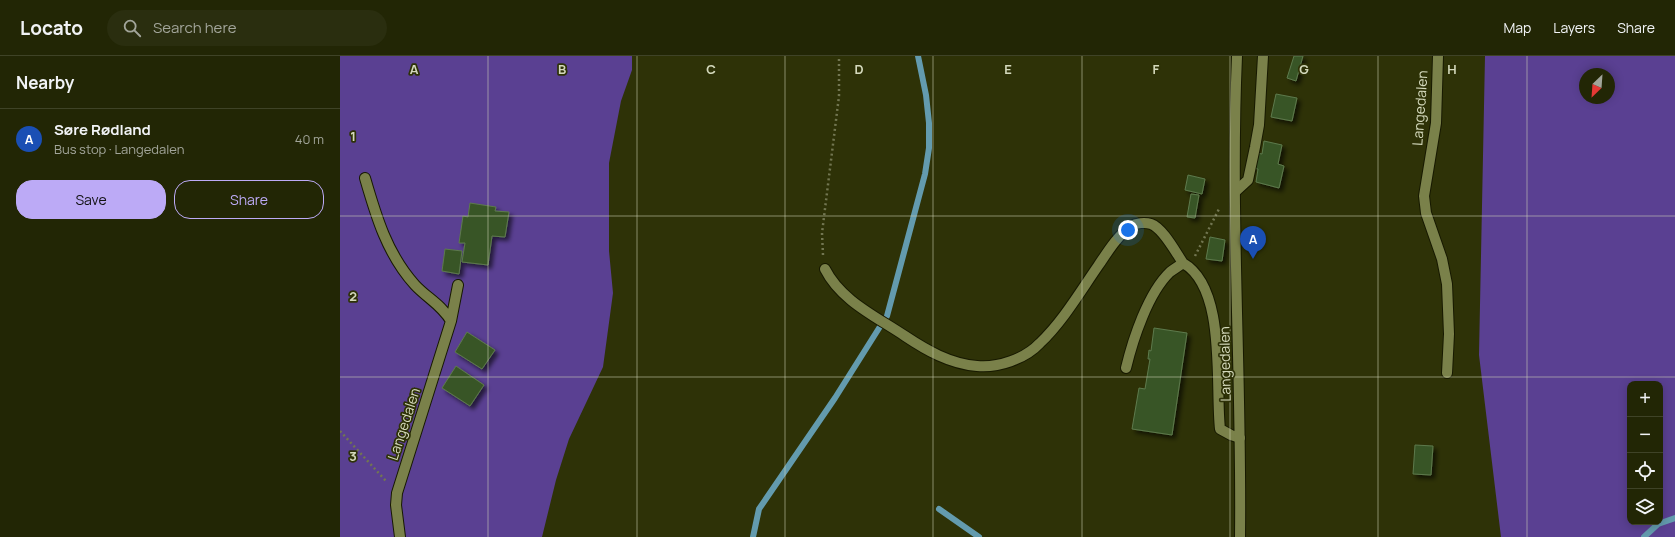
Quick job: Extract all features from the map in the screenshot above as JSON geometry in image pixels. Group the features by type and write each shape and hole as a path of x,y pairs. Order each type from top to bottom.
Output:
{"main road":[{"name":"Langedalen","path":"1237,56 1235,119 1240,537"},
{"path":"1236,191 1248,180 1255,147 1259,126 1263,56"},
{"name":"Langedalen","path":"1438,56 1436,124 1424,196 1426,213 1442,259 1447,284 1449,334 1447,373"},
{"path":"365,178 377,218 388,245 416,286 446,312 451,321"},
{"path":"825,269 830,280 838,290 912,340 941,357 977,366 993,366 1007,363 1023,355 1039,344 1068,310 1110,248 1132,226 1142,222 1152,224 1161,231 1186,265 1200,279 1210,302 1219,378 1220,429 1240,438"},
{"path":"1126,368 1138,328 1149,305 1170,273 1186,265"},
{"name":"Langedalen","path":"400,537 396,505 397,493 451,321 458,285"}],"path":[{"path":"825,269 822,233 839,96 839,56"},
{"path":"1186,265 1224,198 1236,191"},
{"path":"340,431 397,493"}],"shaded area":[{"path":"340,56 632,56 632,70 621,101 609,163 609,251 613,293 603,367 569,439 556,480 542,537 340,537"},
{"path":"1485,56 1675,56 1675,537 1501,537 1479,355"}],"building":[{"path":"1294,56 1303,56 1296,81 1287,78"},
{"path":"1276,94 1297,98 1292,121 1271,117"},
{"path":"1264,141 1282,145 1278,164 1284,166 1279,188 1256,182 1258,169 1254,168 1257,153 1262,154"},
{"path":"1188,175 1205,179 1202,194 1185,190"},
{"path":"1191,194 1199,195 1195,218 1187,217"},
{"path":"470,203 496,207 495,211 509,212 505,237 492,236 488,265 462,262 465,243 459,243 463,216 468,217"},
{"path":"1210,237 1225,240 1222,261 1206,259"},
{"path":"445,249 462,251 459,274 442,271"},
{"path":"1154,328 1187,333 1172,435 1132,429 1139,388 1145,389 1150,359 1148,359 1149,350 1151,351"},
{"path":"467,332 495,350 482,369 455,352"},
{"path":"456,366 484,385 470,406 442,388"},
{"path":"1415,445 1433,446 1431,475 1413,474"}],"waterway":[{"path":"887,316 925,174 929,148 929,123 926,95 918,56"},
{"path":"753,537 759,509 835,398 881,325"},
{"path":"939,509 979,537"},
{"path":"1644,537 1658,524 1675,518"}],"place":[{"name":"Søre Rødland","path":"1253,259"}]}
